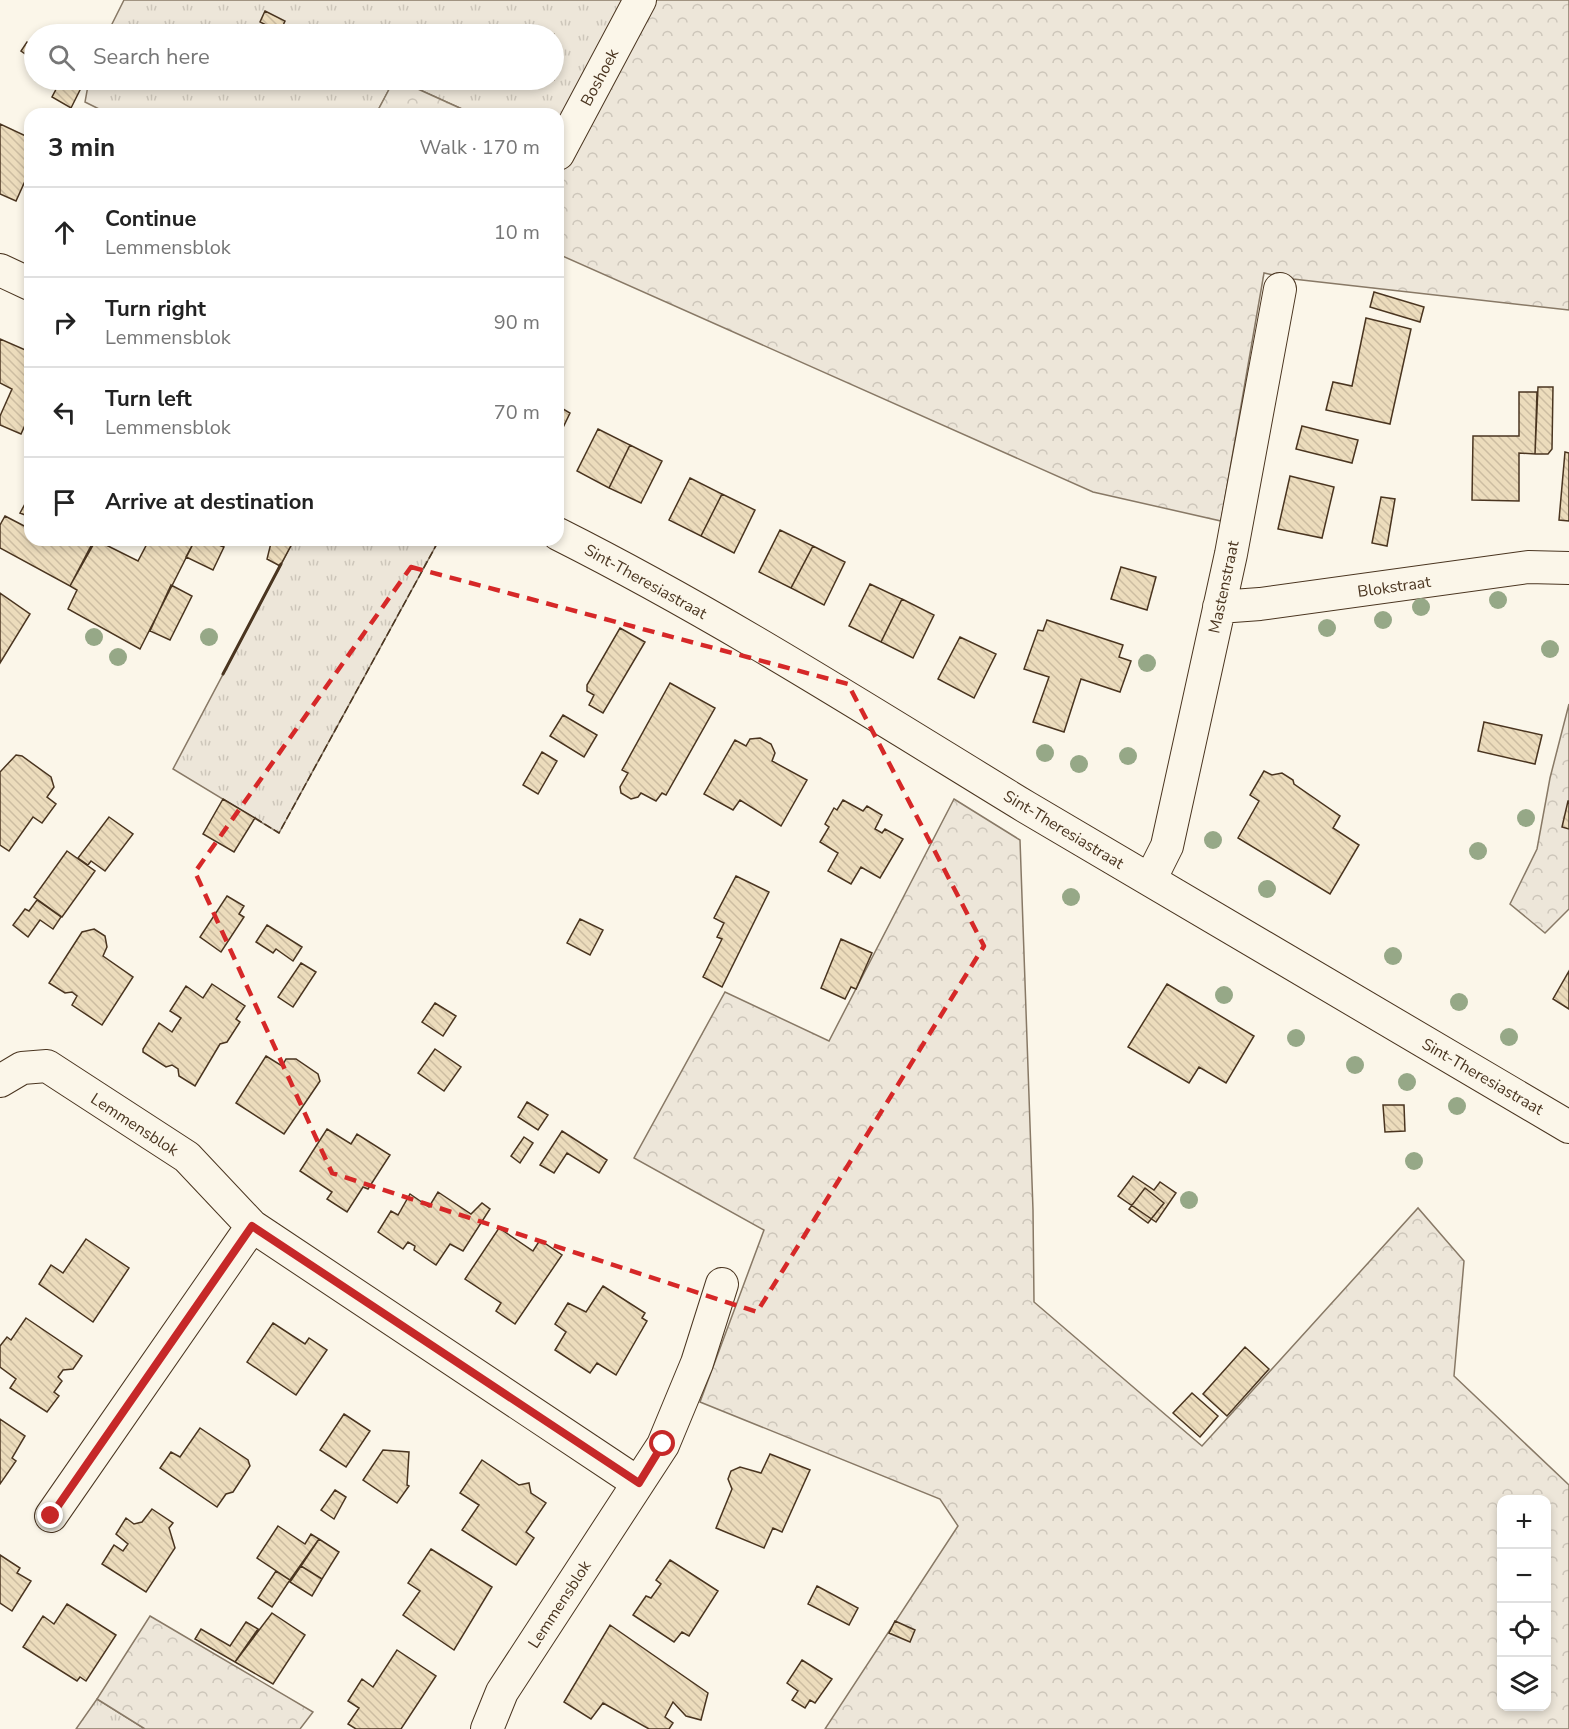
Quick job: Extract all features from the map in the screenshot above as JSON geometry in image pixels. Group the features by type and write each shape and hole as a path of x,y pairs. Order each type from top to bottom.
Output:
{"street":[{"name":"Boshoek","path":"564,143 640,0"},
{"path":"0,270 24,281"},
{"name":"Mastenstraat","path":"1150,880 1167,846 1220,607 1280,289"},
{"name":"Sint-Theresiastraat","path":"564,537 642,577 727,626 1150,880 1569,1127"},
{"name":"Blokstraat","path":"1220,607 1260,604 1528,567 1569,568"},
{"name":"Lemmensblok","path":"0,1081 22,1068 47,1066 187,1157 252,1226 639,1483"},
{"path":"51,1516 252,1226"},
{"name":"Lemmensblok","path":"487,1729 502,1692 663,1444 697,1363 722,1284"}],"highlighted area":[{"path":"411,567 848,684 984,946 757,1312 332,1173 195,872"}],"green space":[{"path":"124,0 626,0 564,111 564,108 460,108 420,90 564,90 564,24 112,24"},
{"path":"626,0 1569,0 1569,310 1293,279 1264,273 1221,521 1093,492 564,257 564,111"},
{"path":"87,90 389,90 379,108 97,108 85,102"},
{"path":"389,90 420,90 460,108 379,108"},
{"path":"291,546 436,546 279,833 173,769"},
{"path":"1569,704 1569,909 1545,933 1510,904 1537,849 1550,778"},
{"path":"954,799 1020,840 1034,1302 1202,1446 1418,1208 1464,1261 1454,1376 1569,1485 1569,1729 825,1729 958,1526 940,1499 700,1402 764,1230 634,1158 725,992 829,1041"},
{"path":"150,1616 313,1712 300,1729 145,1729 97,1699"},
{"path":"97,1699 145,1729 76,1729"}],"building":[{"path":"265,11 285,21 284,24 260,22"},
{"path":"56,90 80,90 71,108 52,97"},
{"path":"0,124 24,135 24,183 16,201 0,194"},
{"path":"1374,292 1424,307 1420,322 1370,307"},
{"path":"1366,318 1411,329 1390,424 1326,410 1333,382 1352,386"},
{"path":"0,339 24,349 24,427 21,434 0,425 0,416 12,389 0,383"},
{"path":"1538,387 1553,387 1552,449 1548,454 1535,454"},
{"path":"1519,392 1537,392 1535,454 1519,453 1519,501 1472,500 1473,436 1519,436"},
{"path":"564,410 570,413 564,426"},
{"path":"1302,426 1358,440 1352,463 1296,449"},
{"path":"598,429 630,445 609,488 577,471"},
{"path":"630,445 662,461 641,503 609,488"},
{"path":"1565,452 1569,453 1569,521 1559,520"},
{"path":"1290,476 1334,487 1322,538 1278,529"},
{"path":"690,478 722,494 701,536 669,520"},
{"path":"722,494 755,510 734,553 701,536"},
{"path":"1381,497 1395,499 1387,546 1372,543"},
{"path":"5,516 24,526 24,546 91,546 70,586 0,548 0,525"},
{"path":"780,530 813,546 791,588 759,572"},
{"path":"93,546 108,546 138,561 146,546 192,546 140,649 68,609 77,590 70,586"},
{"path":"192,546 224,547 213,570 186,557"},
{"path":"270,546 291,546 280,566 267,559"},
{"path":"813,546 845,562 824,605 791,588"},
{"path":"1121,567 1156,577 1147,610 1111,599"},
{"path":"870,584 902,599 881,642 849,626"},
{"path":"171,585 192,596 170,640 150,631"},
{"path":"0,593 30,614 0,663"},
{"path":"902,599 934,615 913,658 881,642"},
{"path":"1047,620 1123,645 1119,657 1131,661 1120,692 1081,679 1064,732 1033,722 1049,677 1024,669 1038,630 1043,631"},
{"path":"620,628 645,642 603,713 589,705 594,695 587,691 587,685"},
{"path":"960,637 996,654 974,698 938,679"},
{"path":"670,683 715,708 666,795 662,793 656,801 641,793 638,797 631,799 621,793 620,787 628,773 622,770"},
{"path":"563,715 597,735 584,757 550,736"},
{"path":"1484,722 1542,735 1535,764 1478,751"},
{"path":"760,738 771,744 775,753 772,761 807,780 781,826 740,800 733,810 704,794 735,740 746,746 750,739"},
{"path":"542,752 557,761 538,794 523,785"},
{"path":"16,755 22,756 51,777 54,787 47,797 56,804 42,823 33,817 9,851 0,845 0,772"},
{"path":"1264,771 1272,775 1282,773 1340,816 1333,828 1359,845 1330,894 1238,838 1259,801 1250,795"},
{"path":"223,799 255,818 234,852 203,834"},
{"path":"843,800 863,811 867,806 882,815 875,829 882,833 885,829 903,839 880,878 861,867 851,884 828,871 838,853 820,842 829,827 825,824 834,808 837,810"},
{"path":"1569,801 1569,829 1562,827"},
{"path":"109,817 133,834 105,871 91,861 88,865 78,858"},
{"path":"67,851 95,871 62,917 34,897"},
{"path":"736,876 769,892 722,987 703,977 722,939 717,937 724,923 714,918"},
{"path":"227,896 244,906 239,914 244,917 221,952 200,937"},
{"path":"37,900 61,917 53,929 40,920 28,937 13,925 25,909 29,911"},
{"path":"580,919 603,930 590,955 567,943"},
{"path":"267,925 302,947 293,961 276,949 273,953 256,942"},
{"path":"94,929 105,936 107,947 103,956 133,977 102,1025 72,1005 77,996 72,992 65,993 49,983 82,932"},
{"path":"841,939 872,953 856,989 851,987 845,999 821,988"},
{"path":"301,963 316,972 293,1007 278,997"},
{"path":"1569,971 1569,1009 1553,999"},
{"path":"212,984 245,1006 236,1019 240,1022 227,1042 220,1044 195,1086 179,1076 178,1069 172,1065 166,1067 143,1052 143,1049 159,1023 172,1032 181,1018 170,1011 186,986 203,998"},
{"path":"1167,984 1254,1036 1226,1083 1199,1067 1189,1083 1128,1047"},
{"path":"435,1003 456,1016 443,1036 422,1022"},
{"path":"435,1049 461,1067 444,1091 418,1073"},
{"path":"266,1056 282,1066 286,1059 296,1059 318,1074 320,1081 284,1134 236,1103"},
{"path":"527,1102 548,1115 538,1130 518,1117"},
{"path":"1383,1105 1404,1105 1405,1131 1385,1132"},
{"path":"327,1129 351,1144 357,1134 390,1155 368,1189 363,1187 347,1212 327,1199 332,1192 300,1171"},
{"path":"562,1131 607,1160 599,1173 567,1153 554,1173 540,1165"},
{"path":"524,1137 533,1143 520,1163 511,1156"},
{"path":"1133,1176 1154,1190 1160,1182 1176,1193 1156,1222 1118,1196"},
{"path":"1145,1188 1164,1203 1148,1223 1129,1209"},
{"path":"438,1192 471,1214 482,1203 490,1209 463,1251 450,1244 436,1265 414,1250 415,1246 408,1242 403,1249 378,1232 391,1211 398,1215 410,1194 429,1207"},
{"path":"499,1228 533,1251 540,1240 562,1255 515,1324 496,1311 501,1303 465,1279"},
{"path":"86,1239 129,1268 93,1322 39,1284 51,1265 63,1273"},
{"path":"603,1286 645,1313 642,1318 647,1321 616,1375 597,1363 590,1373 555,1350 566,1332 555,1324 568,1303 586,1312"},
{"path":"26,1318 82,1356 73,1369 63,1370 58,1377 62,1381 54,1392 59,1396 47,1412 10,1388 16,1379 0,1367 0,1346 7,1337 11,1340"},
{"path":"273,1323 305,1344 309,1338 327,1350 296,1395 247,1362"},
{"path":"1245,1347 1269,1369 1227,1416 1203,1394"},
{"path":"1192,1393 1218,1416 1200,1437 1173,1413"},
{"path":"344,1414 370,1431 346,1467 320,1450"},
{"path":"0,1419 25,1436 12,1458 16,1461 0,1484"},
{"path":"200,1428 248,1460 250,1466 233,1492 226,1494 217,1507 160,1468 171,1452 180,1457"},
{"path":"383,1450 409,1452 407,1485 409,1486 397,1503 363,1480"},
{"path":"770,1454 810,1470 782,1532 773,1528 764,1548 716,1528 732,1489 728,1479 731,1471 740,1467 761,1473"},
{"path":"482,1460 519,1485 529,1483 531,1493 546,1503 526,1532 534,1538 516,1565 462,1530 479,1505 460,1493"},
{"path":"335,1490 346,1497 334,1519 321,1510"},
{"path":"152,1509 173,1523 169,1528 175,1548 146,1592 102,1564 114,1545 123,1551 128,1544 116,1534 126,1518 134,1524 142,1522"},
{"path":"278,1526 305,1544 311,1534 319,1539 290,1580 257,1558"},
{"path":"319,1539 339,1552 322,1579 301,1566"},
{"path":"431,1549 492,1587 454,1650 403,1615 420,1591 408,1583"},
{"path":"0,1555 20,1568 17,1573 31,1581 12,1611 0,1603"},
{"path":"670,1560 718,1591 689,1636 682,1632 674,1642 633,1615 646,1596 651,1598 661,1584 656,1580"},
{"path":"301,1566 322,1579 312,1596 290,1582"},
{"path":"276,1571 290,1580 272,1607 258,1598"},
{"path":"817,1586 858,1608 849,1625 808,1604"},
{"path":"67,1604 116,1635 86,1681 80,1677 77,1681 23,1647 43,1616 54,1624"},
{"path":"272,1613 305,1635 273,1684 235,1662"},
{"path":"895,1621 915,1630 910,1642 889,1633"},
{"path":"246,1622 258,1629 235,1662 195,1639 201,1629 230,1646"},
{"path":"610,1625 708,1693 701,1720 686,1716 673,1702 665,1717 673,1723 669,1729 649,1729 603,1703 591,1719 564,1702"},
{"path":"397,1650 436,1676 401,1729 356,1729 348,1724 359,1708 348,1701 362,1679 373,1687"},
{"path":"802,1660 832,1679 815,1703 810,1700 805,1708 792,1700 798,1691 787,1683"}],"fence":[{"path":"255,818 279,833 436,546"}],"wall":[{"path":"223,674 281,564"}],"route":[{"path":"51,1516 252,1226 639,1483 663,1444"}]}
